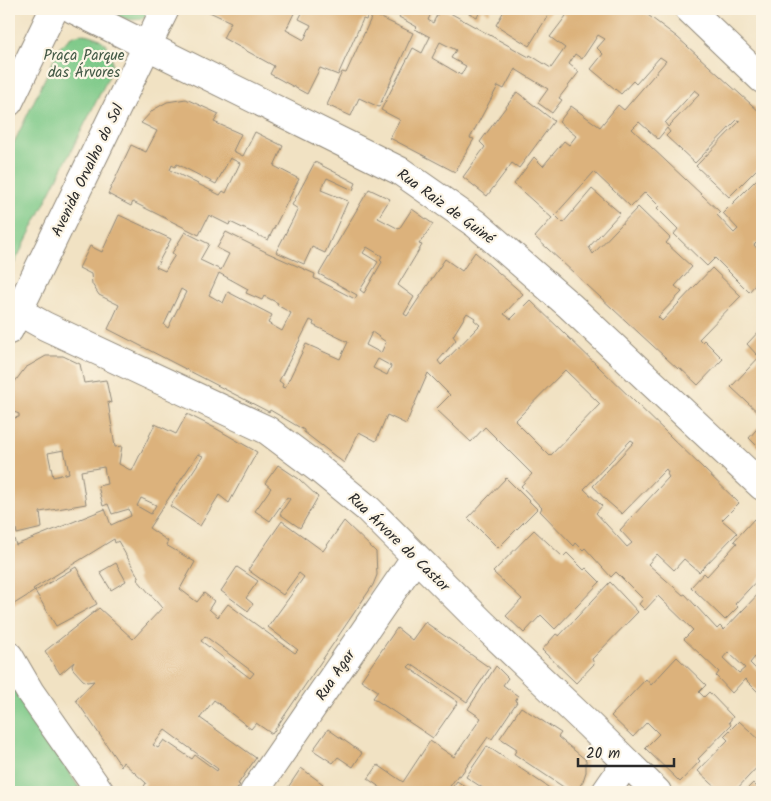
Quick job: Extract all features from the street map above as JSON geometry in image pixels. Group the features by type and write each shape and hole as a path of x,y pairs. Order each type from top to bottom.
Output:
{"street":[{"path":"9,102 54,9"},
{"name":"Rua Raiz de Guiné","path":"73,9 400,171 476,224 570,306 762,486"},
{"name":"Avenida Orvalho do Sol","path":"13,320 165,9"},
{"path":"689,9 762,79"},
{"name":"Rua Árvore do Castor","path":"13,320 45,326 267,430 368,508 415,558 657,792"},
{"name":"Rua Agar","path":"254,792 415,558"},
{"path":"9,656 30,692 100,792"},
{"path":"606,792 626,763"}],"green space":[{"path":"106,9 152,9 143,18 130,20 117,16"},
{"name":"Praça Parque das Árvores","path":"80,34 95,37 106,44 111,56 111,72 9,274 9,153 60,47 71,37"},
{"path":"9,682 82,792 9,792"}],"building":[{"path":"203,9 296,9 286,30 304,40 311,25 299,19 304,9 371,9 366,20 363,19 338,75 320,68 307,94 270,74 274,66 223,38 231,22"},
{"path":"403,9 433,9 428,20 433,23 440,9 443,9 551,68 565,48 550,37 566,16 560,9 640,9 677,37 762,114 762,164 729,197 696,166 740,121 737,120 695,163 666,136 670,132 667,128 658,139 639,122 632,129 720,212 717,215 734,233 738,229 723,213 762,174 762,250 756,243 754,245 762,254 762,281 760,279 749,292 715,258 707,266 674,234 678,229 657,208 659,206 645,192 631,207 594,172 555,215 563,223 592,189 620,213 589,247 593,254 638,207 670,238 666,243 692,267 675,286 682,292 658,317 662,321 712,268 741,296 699,339 702,342 704,340 723,359 698,385 679,367 678,369 535,237 552,218 514,184 534,157 543,166 564,141 569,145 576,136 559,122 571,106 600,127 618,105 624,110 666,61 660,57 636,84 633,81 621,94 591,69 603,54 597,48 605,39 598,35 582,59 575,54 569,64 579,72 559,98 562,100 552,113 538,103 548,89 515,69 504,89 498,86 470,138 474,139 455,172 390,138 400,120 381,110 413,48 422,53 430,37 399,17","holes":["440,42 456,50 451,58 466,66 461,75 432,58","695,90 700,94 668,127 665,123"]},
{"path":"469,9 482,9 477,17 467,12"},
{"path":"482,9 491,9 489,13"},
{"path":"505,9 552,9 529,46 496,25"},
{"path":"373,14 413,33 379,107 359,98 351,116 327,105 342,72 346,73"},
{"path":"517,92 554,121 519,168 512,163 487,196 463,177 485,147 480,142"},
{"path":"186,99 219,114 214,122 241,134 233,151 243,156 255,132 283,146 274,166 299,179 268,240 230,222 229,225 209,215 199,235 133,202 131,206 108,194 131,145 146,152 157,131 141,123 153,110 167,102","holes":["230,158 240,163 226,193 223,191 220,195 170,170 172,165 175,167 177,164 216,184"]},
{"path":"315,162 356,183 353,190 327,178 321,190 348,201 325,253 312,247 304,264 276,252 298,209 292,205"},
{"path":"369,189 390,199 378,218 399,229 412,209 433,224 419,244 422,245 398,285 414,297 404,314 407,316 445,259 462,271 475,252 523,294 504,314 511,319 530,300 739,503 722,520 737,533 699,572 684,559 674,570 657,554 648,564 683,595 685,594 717,629 720,626 724,630 762,590 762,664 755,657 750,663 762,675 762,696 745,679 732,693 716,676 719,672 684,639 693,630 658,596 645,610 639,604 643,599 616,572 611,577 585,548 583,550 576,543 574,546 540,511 542,508 521,486 532,474 485,427 471,442 436,409 450,395 428,373 406,424 387,415 376,441 359,432 344,463 304,432 304,430 270,410 269,412 108,329 119,305 99,295 92,284 91,274 79,268 90,246 102,252 119,215 171,239 156,267 165,271 175,255 172,253 185,232 209,244 200,260 221,270 229,254 217,248 226,232 315,274 314,278 355,299 357,295 319,274","holes":["367,247 382,256 380,260 382,262 364,293 360,290 378,262 363,253","219,273 248,289 246,293 262,300 264,296 278,303 277,305 291,313 282,331 268,323 272,315 228,292 223,303 209,295","181,289 186,292 168,328 164,325","467,313 475,318 474,320 480,325 441,365 438,361 456,340 453,336","310,320 314,322 313,325 348,342 340,359 306,344 285,388 282,387 283,384 279,381","372,332 386,342 381,353 366,345","378,359 391,366 387,375 373,368","565,370 600,404 550,456 515,421","631,440 634,442 593,486 622,514 666,469 668,472 669,477 620,530 632,543 627,547 596,513 602,506 584,489","728,652 745,668 739,673 723,658"]},
{"path":"762,328 762,350 757,355 747,344"},
{"path":"762,354 762,416 731,387"},
{"path":"46,356 63,356 80,364 84,383 106,380 111,403 108,402 115,447 122,446 119,464 132,471 155,424 176,434 187,414 257,452 229,503 219,495 200,526 170,506 203,456 198,454 149,528 168,541 166,545 195,562 180,589 197,602 204,593 214,601 209,609 218,617 228,604 295,653 298,650 268,627 304,577 299,573 283,595 248,570 282,521 323,551 344,521 376,552 377,575 373,585 272,734 256,723 251,729 214,700 200,718 256,758 238,784 240,785 235,792 145,792 142,790 146,783 123,762 121,766 76,700 94,681 87,682 83,680 73,669 74,662 60,674 45,651 99,608 133,639 162,608 137,579 139,578 118,541 115,543 114,539 33,589 35,591 14,604 9,593 9,541 14,539 16,545 105,509 111,525 131,516 129,509 112,514 108,504 103,506 98,486 107,484 104,467 81,471 86,504 40,512 42,528 17,534 9,492 9,419 19,417 19,414 9,410 9,398 14,383 25,368","holes":["64,450 69,473 53,477 48,453","141,498 156,505 151,514 137,506","205,636 254,673 250,678 201,641","165,730 218,769 217,771 195,755 192,759 164,740 158,748 153,745"]},
{"path":"762,423 762,451 749,438"},
{"path":"278,465 299,479 318,497 300,528 280,514 290,499 287,497 270,521 255,511 271,488 265,483"},
{"path":"506,478 537,509 498,548 468,518"},
{"path":"754,519 762,526 762,575 735,604 738,607 725,620 691,587 704,573 707,576 737,543 734,541"},
{"path":"534,530 563,557 567,553 584,570 586,568 600,582 555,629 541,615 524,633 506,616 522,599 493,572"},
{"path":"116,563 126,581 111,590 100,572"},
{"path":"76,567 97,604 56,626 35,591"},
{"path":"237,567 258,581 246,598 253,604 248,611 221,591"},
{"path":"610,582 638,612 592,659 594,664 576,683 542,650 556,634 559,636"},
{"path":"425,622 490,668 467,702 411,664 408,667 458,702 433,738 373,698 378,691 361,680 397,628 412,640"},
{"path":"677,657 706,685 699,692 704,697 709,692 733,717 729,722 731,725 698,759 700,761 680,782 645,748 659,734 647,722 633,737 611,716 646,679 651,685"},
{"path":"496,666 508,678 503,685 518,696 515,701 517,702 492,739 488,737 446,792 387,792 368,779 378,765 403,782 430,741 454,757 481,718 468,709"},
{"path":"521,707 561,733 558,737 586,760 586,772 576,792 571,792 514,754 517,749 500,738"},
{"path":"739,721 762,742 762,762 734,792 721,792 698,771 728,740 724,736"},
{"path":"328,729 362,753 353,767 338,757 333,763 313,750"},
{"path":"487,746 551,789 548,792 489,792 466,777"},
{"path":"301,768 323,784 320,788 326,792 292,792 287,789"},
{"path":"457,781 473,792 449,792"},
{"path":"753,783 762,792 744,792"}]}
